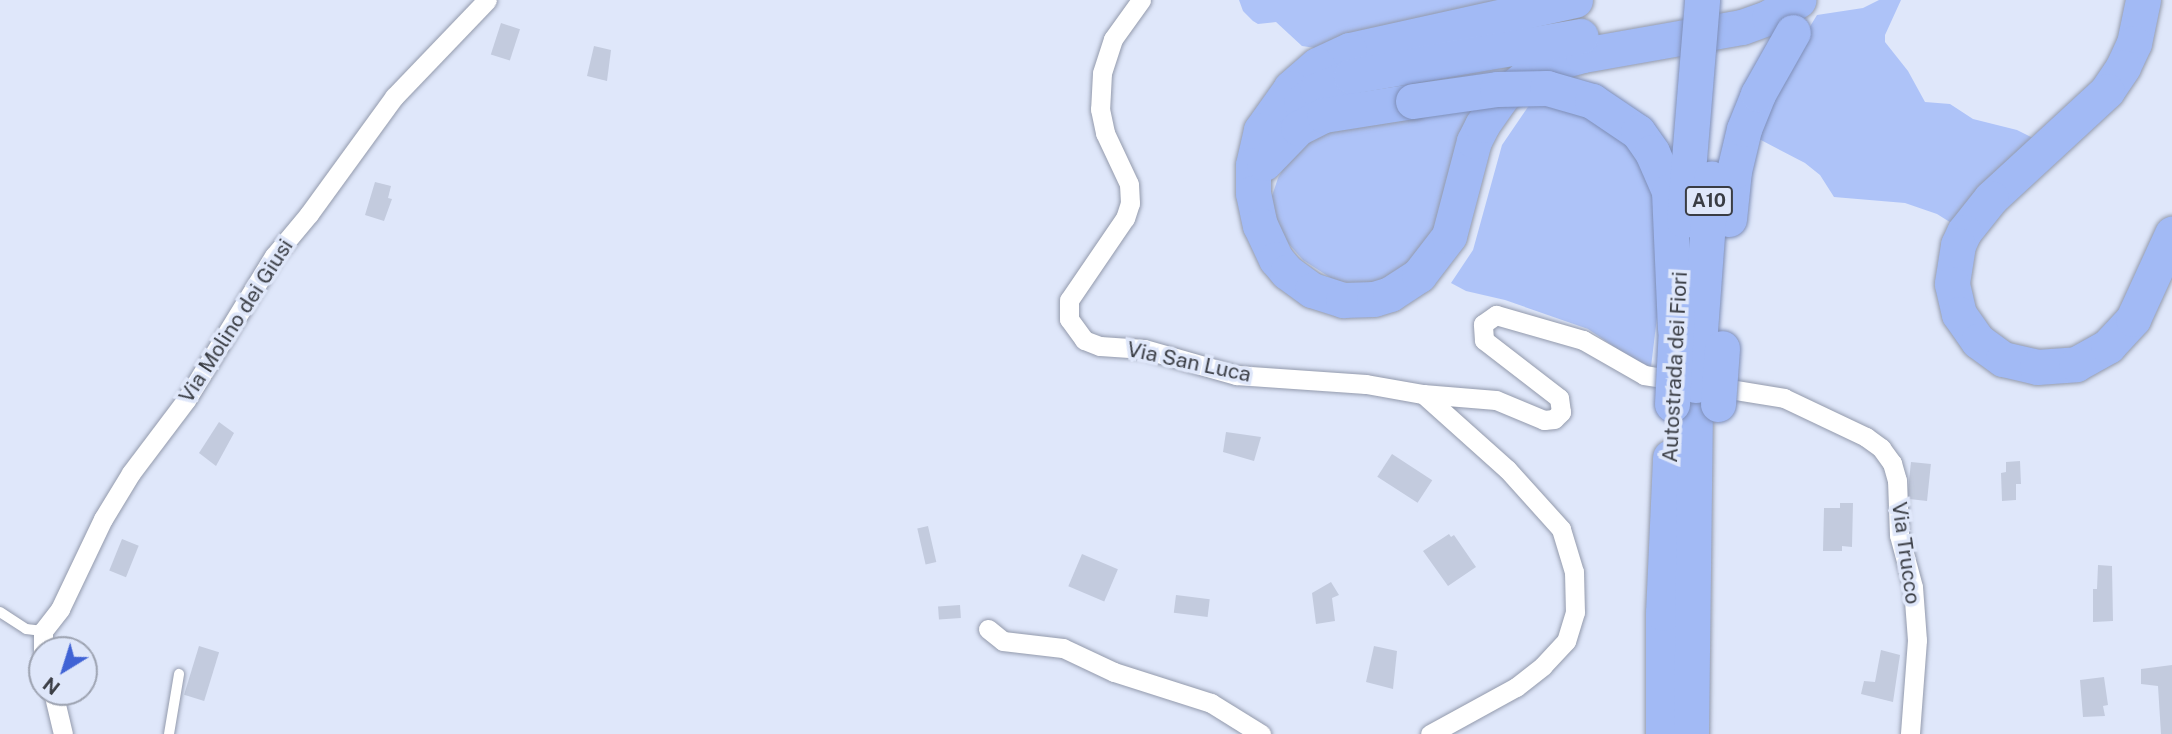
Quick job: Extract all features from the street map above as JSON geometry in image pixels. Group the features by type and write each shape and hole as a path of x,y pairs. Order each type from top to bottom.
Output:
{"highway":[{"path":"1575,0 1349,50 1317,65 1281,99 1261,130 1253,165 1259,178 1266,243 1276,259 1299,282 1343,300 1374,299 1390,294 1419,275 1449,236 1474,141 1503,95 1522,80 1546,65 1583,55 1742,27 1769,17 1796,16"},
{"name":"Autostrada dei Fiori","path":"1663,734 1663,613 1695,404 1675,329 1702,0"},
{"name":"Autostrada dei Fiori","path":"1692,734 1695,404 1724,0"},
{"path":"1259,178 1278,127 1291,110 1317,90 1333,82 1694,16 1752,0"},
{"path":"1695,404 1734,171 1744,129 1796,16 1811,0"},
{"path":"2143,0 2134,43 2123,67 2107,91 1991,198 1964,232 1958,245 1952,284 1959,314 1978,341 2004,359 2037,368 2076,364 2108,346 2133,319 2172,234"},
{"path":"1259,178 1298,128 1324,115 1496,89 1547,88 1592,101 1638,132 1652,152 1669,191 1675,329"}],"street":[{"name":"Via Molino dei Giusi","path":"45,636 103,519 131,473 186,400 274,256 309,214 394,97 487,0"},
{"name":"Via San Luca","path":"1141,0 1113,39 1100,91 1105,134 1129,184 1130,203 1125,218 1069,300 1069,319 1078,334 1100,346 1144,349 1236,375 1366,384 1423,394"},
{"name":"Via Trucco","path":"1423,394 1506,402 1544,420 1558,416 1562,407 1559,398 1484,340 1481,329 1486,319 1502,315 1583,340 1644,375 1784,398 1874,442 1887,455 1895,472 1899,535 1913,587 1917,640 1910,734"},
{"path":"1423,394 1507,470 1561,529 1574,572 1575,612 1566,641 1543,666 1516,687 1430,734"},
{"path":"988,629 1003,641 1063,648 1114,673 1211,703 1261,734"},
{"path":"56,706 63,734"}],"lane":[{"name":"Via Molino dei Giusi","path":"0,612 37,636"},
{"path":"169,734 179,674"}],"shaded area":[{"path":"1239,0 1513,0 1315,48 1302,46 1276,22 1258,24 1253,21 1243,11"},
{"path":"1879,0 1901,0 1885,35 1885,42 1908,71 1925,102 1950,104 1973,119 2017,130 2037,140 1953,224 1937,214 1905,203 1834,197 1820,175 1805,163 1759,139 1761,107 1817,15 1863,8"},
{"path":"1530,104 1569,106 1619,132 1659,197 1660,292 1651,367 1635,361 1588,329 1505,300 1466,291 1451,283 1473,250 1502,145"},
{"path":"1478,109 1436,235 1390,281 1353,284 1334,280 1303,260 1278,232 1272,215 1272,196 1278,178 1292,153 1328,124"}],"building":[{"path":"501,23 520,29 510,61 491,54"},
{"path":"594,46 611,50 607,81 587,76"},
{"path":"375,182 391,186 388,198 392,199 384,221 365,215"},
{"path":"219,422 234,433 216,466 199,453"},
{"path":"1226,432 1261,437 1254,461 1223,452"},
{"path":"1392,454 1432,480 1418,503 1377,477"},
{"path":"2020,461 2021,484 2016,484 2016,500 2002,501 2001,473 2006,472 2006,462"},
{"path":"1911,462 1931,464 1927,501 1907,499"},
{"path":"1840,503 1853,503 1852,547 1842,546 1842,551 1823,551 1824,508 1840,508"},
{"path":"928,526 936,562 926,565 917,528"},
{"path":"1449,534 1451,537 1454,535 1476,567 1448,586 1423,551"},
{"path":"122,539 139,546 126,577 109,571"},
{"path":"1082,554 1118,569 1104,601 1068,586"},
{"path":"2098,565 2112,566 2113,621 2093,622 2093,589 2097,589"},
{"path":"1331,582 1339,595 1332,598 1335,621 1316,624 1312,593"},
{"path":"1176,595 1210,599 1208,617 1174,613"},
{"path":"960,605 961,618 939,620 938,607"},
{"path":"199,646 219,652 204,701 184,695"},
{"path":"1374,646 1397,651 1393,689 1366,682"},
{"path":"1881,650 1900,655 1893,702 1861,694 1864,681 1875,682"},
{"path":"2172,665 2172,734 2161,734 2158,686 2141,684 2141,669"},
{"path":"2104,677 2108,705 2103,706 2105,716 2083,717 2080,680"}]}
